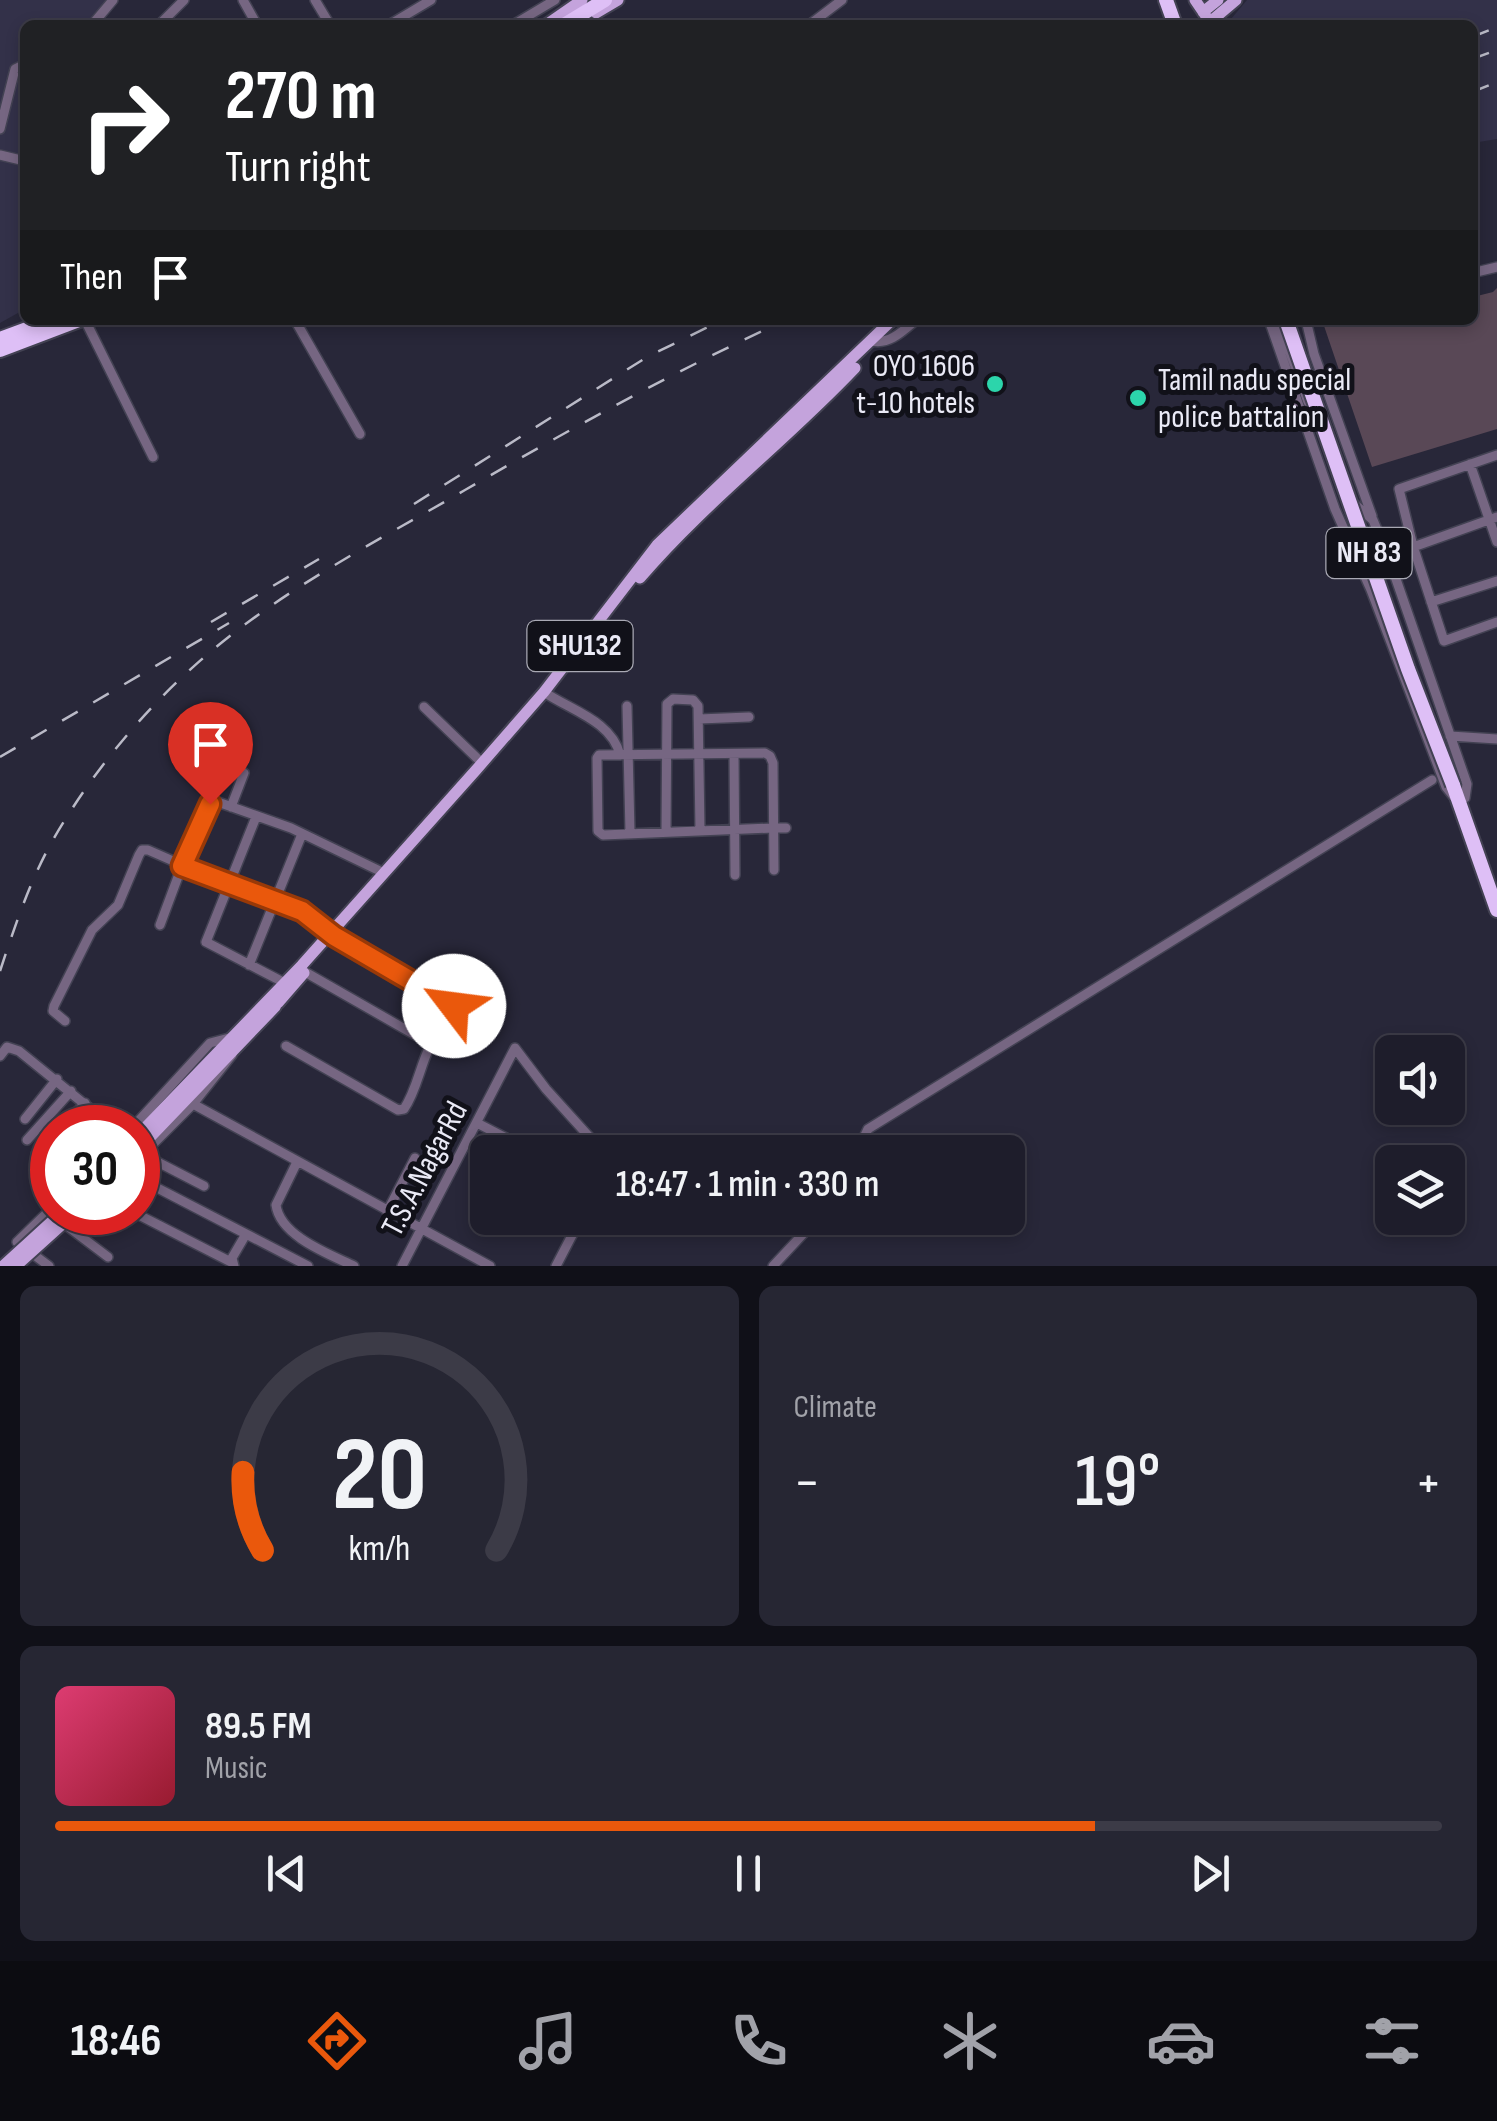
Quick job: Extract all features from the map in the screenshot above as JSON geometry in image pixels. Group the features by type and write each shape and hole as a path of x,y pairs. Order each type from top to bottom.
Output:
{"highway":[{"path":"567,20 597,0"},
{"path":"569,20 605,0"},
{"path":"0,350 43,325"},
{"path":"0,339 61,325"},
{"name":"NH 83","path":"1292,325 1408,668 1459,792"},
{"path":"1459,792 1496,880"},
{"path":"1459,792 1497,910"}],"main road":[{"path":"584,20 618,0"},
{"path":"1217,4 1236,0"},
{"path":"553,20 576,2"},
{"name":"SHU132","path":"160,1129 284,983 332,935 545,693 656,544 891,325"},
{"path":"275,998 305,972 332,935 545,693"},
{"name":"SHU132","path":"160,1114 220,1056"},
{"path":"3,1266 37,1235"},
{"path":"19,1266 53,1235"}],"street":[{"path":"96,20 113,0"},
{"path":"163,20 184,0"},
{"path":"397,20 431,0"},
{"path":"521,20 555,0"},
{"path":"816,20 842,0"},
{"path":"0,130 15,69 20,66"},
{"path":"85,325 152,457"},
{"path":"298,325 360,434"},
{"path":"882,337 900,325"},
{"path":"882,337 896,336 910,325"},
{"path":"1271,325 1336,509 1446,788 1459,792 1467,784 1314,354 1307,325"},
{"path":"1280,325 1334,477 1343,494 1373,521"},
{"path":"1497,454 1398,489 1412,546 1444,641 1497,622"},
{"path":"1470,464 1493,518 1497,542"},
{"path":"1336,509 1342,516 1373,521"},
{"path":"1388,556 1493,518"},
{"path":"1431,602 1497,581"},
{"path":"545,693 606,730 624,755"},
{"path":"666,831 669,700 698,702 700,830"},
{"path":"627,706 624,755 630,832"},
{"path":"424,707 482,762"},
{"path":"699,719 749,717"},
{"path":"1450,736 1497,740"},
{"path":"188,739 244,773 230,807"},
{"path":"774,870 773,828 773,763 770,756 698,753 596,758 598,831 603,835 630,832 773,828 786,828"},
{"path":"734,754 735,875"},
{"path":"866,1135 1432,780"},
{"path":"160,925 212,802 302,834 384,873"},
{"path":"256,817 206,942 284,983"},
{"path":"249,965 302,834"},
{"path":"66,1020 53,1011 54,1006 92,930 118,905 142,850 148,850 228,885 302,911 332,935 454,1006 430,1044 404,1109 398,1110 286,1046"},
{"path":"305,972 430,1044"},
{"path":"153,1105 210,1043 232,1043 227,1066 160,1135"},
{"name":"T.S.A.NagarRd","path":"402,1266 515,1048 588,1135"},
{"path":"0,1056 3,1050 14,1049 85,1103"},
{"path":"25,1119 58,1079"},
{"path":"27,1140 71,1091"},
{"path":"193,1104 490,1266"},
{"path":"477,1122 501,1135"},
{"path":"386,1212 416,1158"},
{"path":"297,1162 276,1212 289,1228 327,1254 354,1266"},
{"path":"160,1164 204,1186"},
{"path":"160,1189 308,1266"},
{"path":"160,1226 233,1264 246,1234"},
{"path":"30,1229 17,1242 49,1266"},
{"path":"19,1266 57,1235"},
{"path":"79,1235 108,1257"},
{"path":"556,1266 572,1235"},
{"path":"773,1266 802,1235"}],"shaded area":[{"path":"0,0 106,0 89,20 20,20 20,312 0,323"},
{"path":"1247,0 1497,0 1497,139 1478,142 1478,20 1230,20"},
{"path":"1497,288 1497,429 1372,467 1324,325 1478,325 1478,296"}],"railway":[{"path":"1478,35 1497,27"},
{"path":"1478,57 1497,50"},
{"path":"1478,90 1497,82"},
{"path":"414,504 647,357 712,325"},
{"path":"0,971 38,870 73,807 141,719 222,642 329,568 504,467 663,380 776,325"},
{"path":"211,622 319,559"},
{"path":"0,757 229,623"}],"place":[{"name":"OYO 1606 t-10 hotels","path":"995,384"},
{"name":"Tamil nadu special police battalion","path":"1138,398"}],"route":[{"path":"210,804 182,866 293,906 358,951 454,1006"}]}
